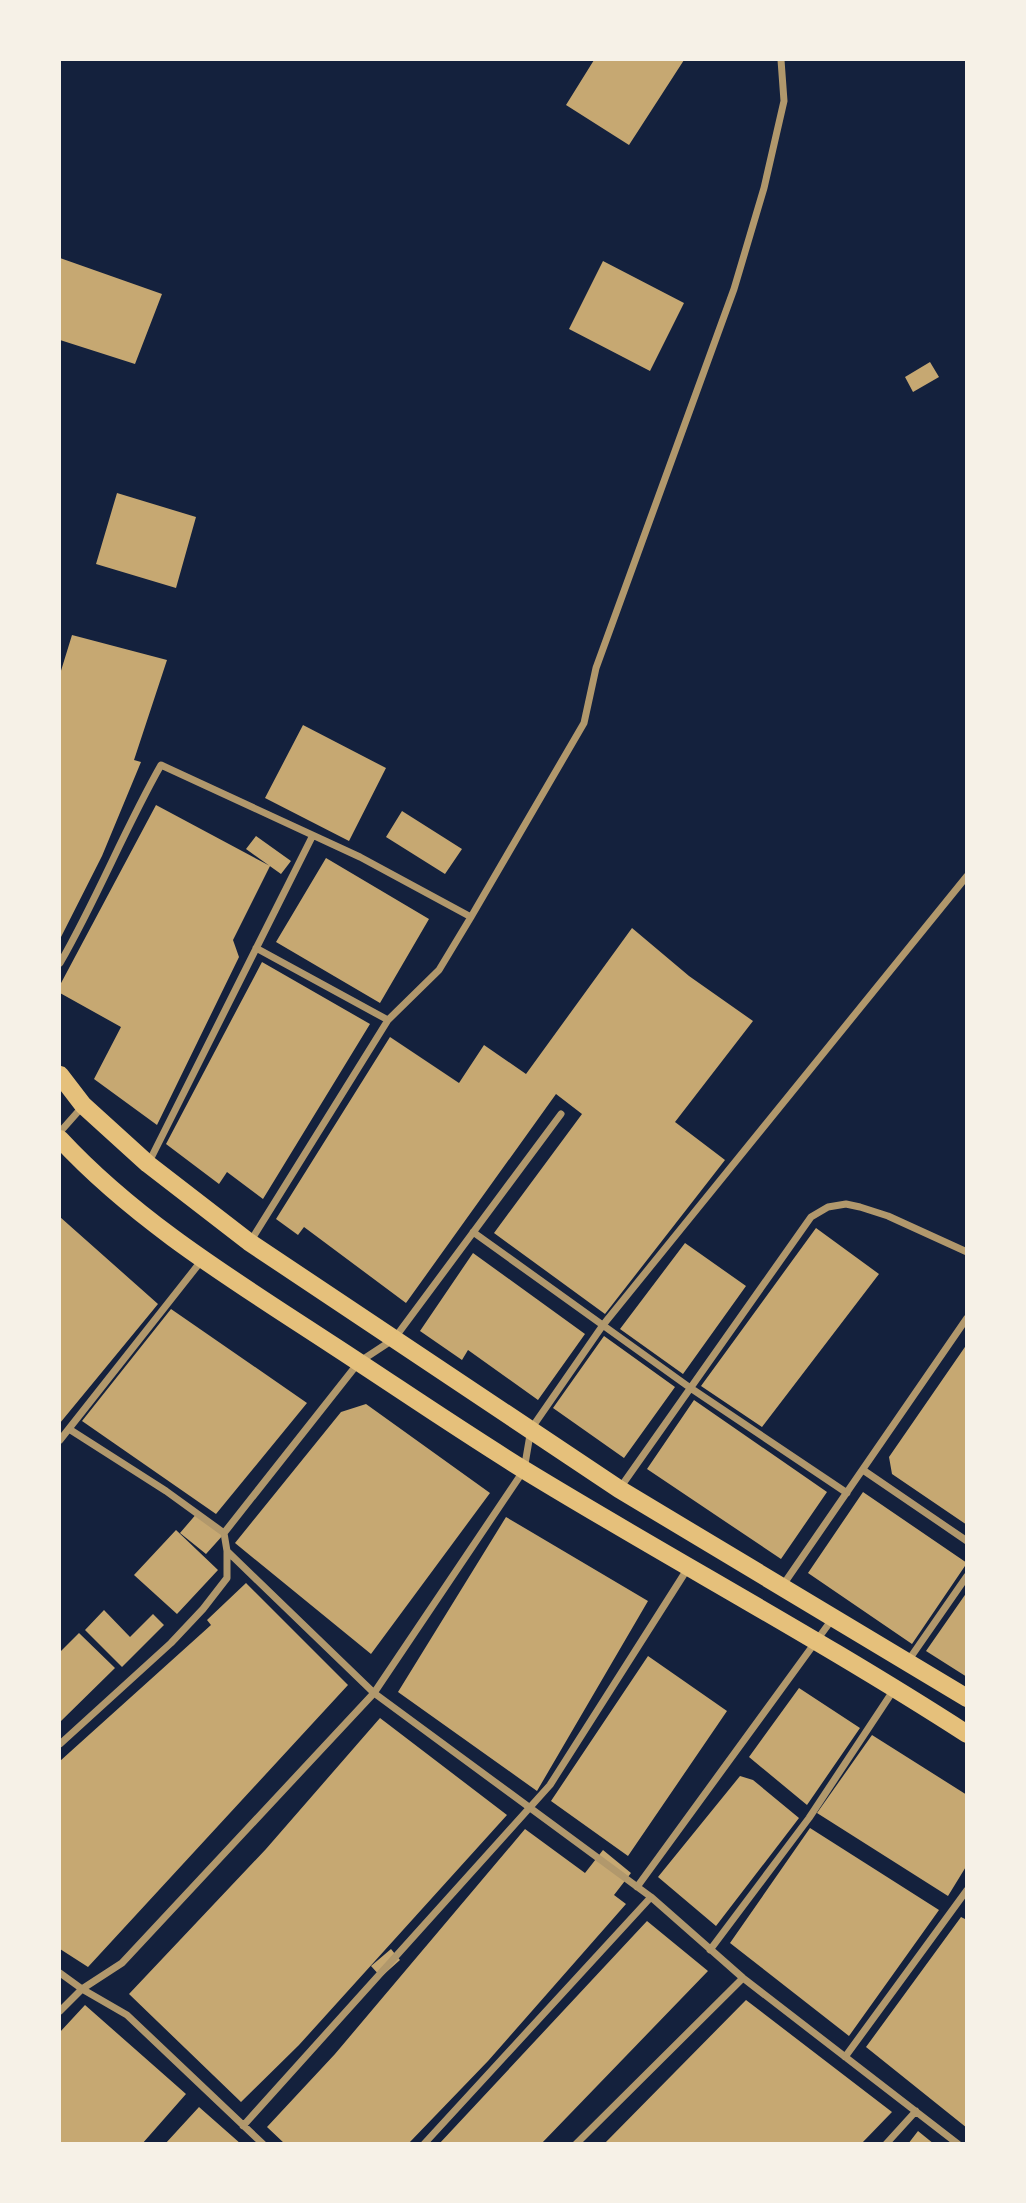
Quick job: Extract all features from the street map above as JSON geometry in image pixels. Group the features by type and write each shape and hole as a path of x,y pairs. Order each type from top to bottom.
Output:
{"main road":[{"path":"60,1075 83,1105 148,1164 249,1242 619,1489 967,1698"},
{"path":"60,1139 85,1167 105,1184 202,1259 359,1362 524,1470 895,1688 967,1734"}],"street":[{"path":"249,1242 388,1020 439,970 584,723 596,668 734,289 764,188 784,101 781,60"},
{"path":"60,963 86,918 161,765 360,857 471,918"},
{"path":"148,1164 312,837"},
{"path":"60,2011 82,1989 122,1963 374,1693 524,1470 531,1429 603,1325 967,876"},
{"path":"256,948 388,1020"},
{"path":"60,1132 83,1105"},
{"path":"224,1533 359,1362 394,1339 561,1114"},
{"path":"619,1489 811,1217 828,1207 846,1204 888,1216 967,1252"},
{"path":"473,1232 689,1387 847,1493"},
{"path":"60,1440 202,1259"},
{"path":"783,1586 967,1318"},
{"path":"60,1744 171,1643 203,1609 226,1578 227,1551 224,1533 166,1491 69,1429"},
{"path":"863,1470 967,1541"},
{"path":"227,1551 374,1693 651,1897 743,1978 958,2144"},
{"path":"243,2126 550,1785 688,1567"},
{"path":"907,1661 967,1576"},
{"path":"637,1887 833,1618"},
{"path":"710,1951 809,1818 895,1688"},
{"path":"845,2057 967,1890"},
{"path":"424,2144 651,1897"},
{"path":"957,1905 967,1910"},
{"path":"60,1973 127,2015 262,2144"},
{"path":"576,2144 743,1978"},
{"path":"886,2144 916,2111"}],"building":[{"path":"594,60 684,60 629,145 566,105"},
{"path":"60,258 162,294 135,364 60,340"},
{"path":"603,261 684,303 650,371 569,329"},
{"path":"930,362 939,377 913,392 905,377"},
{"path":"117,493 196,517 176,588 96,564"},
{"path":"72,635 167,660 134,760 141,762 102,856 60,939 60,674"},
{"path":"303,725 386,768 349,841 265,798"},
{"path":"156,805 270,866 233,940 239,957 157,1125 94,1079 121,1027 60,993 60,985"},
{"path":"402,811 462,849 445,874 386,837"},
{"path":"256,836 291,861 281,874 246,849"},
{"path":"326,858 429,919 380,1003 276,942"},
{"path":"632,928 689,976 753,1021 675,1122 725,1160 605,1314 494,1233 582,1114 556,1094 406,1303 304,1227 298,1235 276,1219 390,1037 459,1083 484,1045 526,1074"},
{"path":"262,962 370,1024 263,1199 227,1172 219,1184 166,1144"},
{"path":"60,1217 158,1304 60,1423"},
{"path":"816,1228 879,1274 762,1427 701,1386"},
{"path":"685,1243 746,1286 683,1374 620,1329"},
{"path":"473,1253 585,1334 538,1400 468,1350 462,1360 420,1331"},
{"path":"171,1309 307,1403 216,1514 82,1421"},
{"path":"604,1336 675,1387 624,1458 553,1408"},
{"path":"967,1344 967,1525 892,1474 889,1457"},
{"path":"694,1400 827,1492 781,1559 647,1469"},
{"path":"366,1404 490,1493 371,1654 235,1543 341,1412"},
{"path":"863,1492 967,1563 912,1644 808,1573"},
{"path":"198,1512 224,1534 206,1554 180,1533"},
{"path":"506,1517 648,1601 537,1791 398,1692"},
{"path":"176,1530 218,1570 177,1614 134,1575"},
{"path":"246,1583 348,1685 88,1967 60,1949 60,1761 211,1625 207,1620"},
{"path":"967,1592 967,1677 926,1651"},
{"path":"104,1610 130,1637 153,1614 164,1625 122,1667 85,1630"},
{"path":"79,1633 115,1668 60,1722 60,1652"},
{"path":"648,1656 727,1711 628,1856 551,1801"},
{"path":"799,1688 860,1728 807,1805 749,1757"},
{"path":"380,1718 507,1815 299,2045 241,2102 129,1994 266,1849"},
{"path":"872,1735 967,1795 967,1865 948,1896 817,1813"},
{"path":"740,1776 753,1780 799,1818 716,1926 658,1877"},
{"path":"810,1828 939,1910 849,2036 730,1943"},
{"path":"525,1829 585,1873 603,1850 631,1873 614,1895 626,1904 488,2061 408,2144 285,2144 267,2127 335,2054"},
{"path":"961,1917 967,1920 967,2128 866,2047"},
{"path":"647,1921 708,1971 541,2144 439,2144"},
{"path":"391,1949 400,1960 381,1977 371,1966"},
{"path":"746,2000 892,2112 861,2144 604,2144"},
{"path":"85,2005 186,2094 142,2144 60,2144 60,2032"},
{"path":"199,2107 241,2144 165,2144"},
{"path":"918,2131 934,2144 908,2144"}]}
